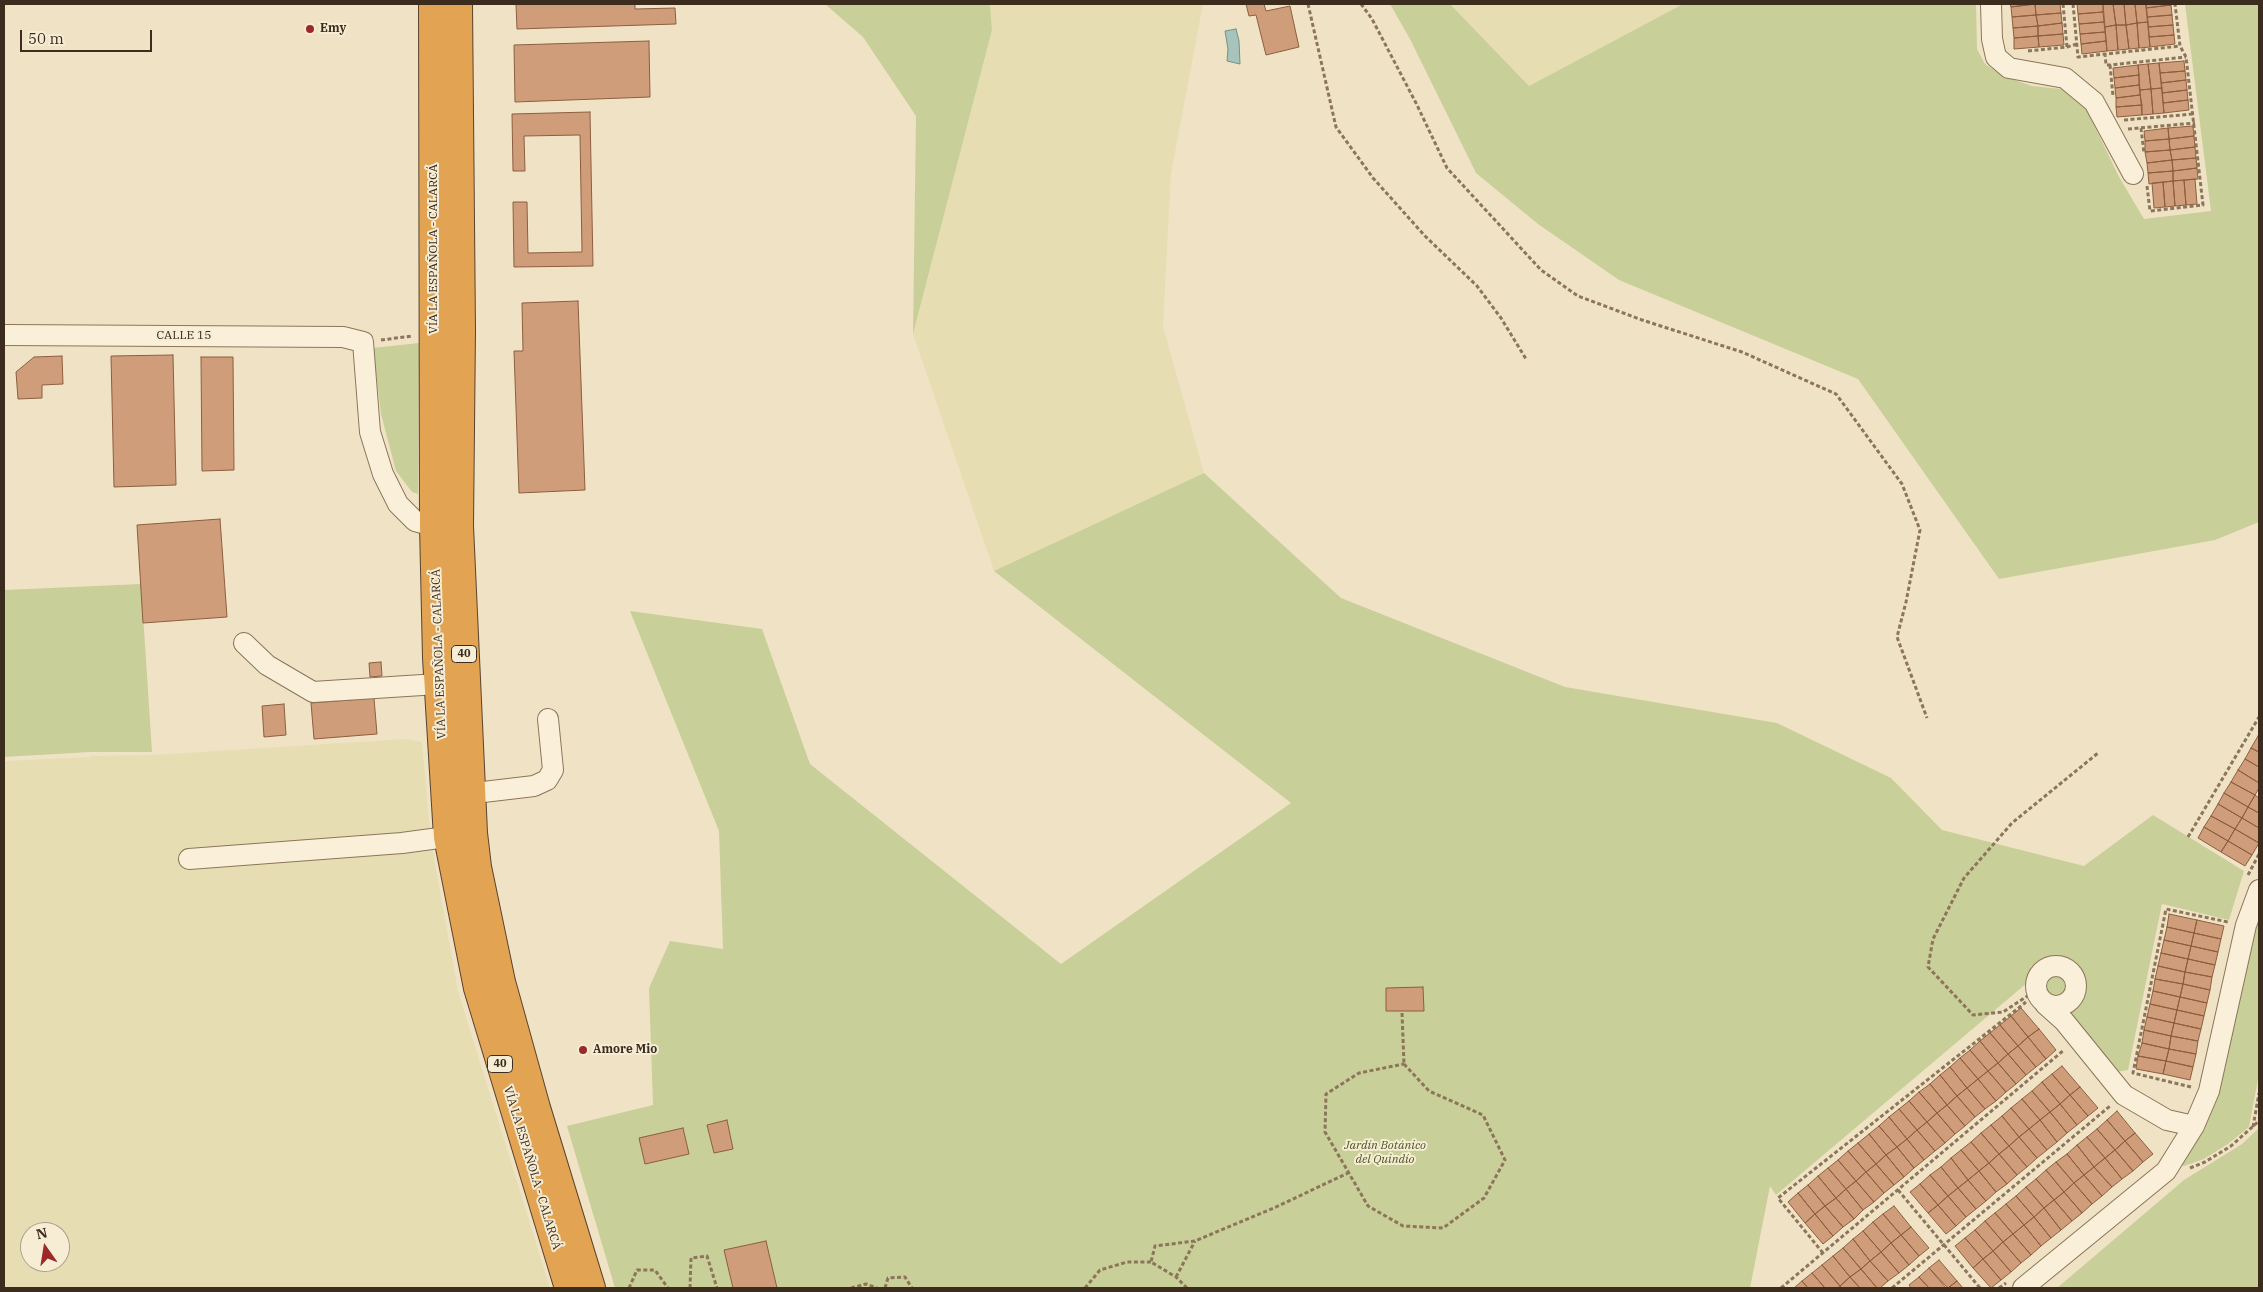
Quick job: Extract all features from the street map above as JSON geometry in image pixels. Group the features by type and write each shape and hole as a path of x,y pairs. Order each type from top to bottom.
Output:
{"highway":[{"name":"VÍA LA ESPAÑOLA - CALARCÁ","path":"433,4 435,333 447,526 460,835 478,988 569,1288"},
{"name":"VÍA LA ESPAÑOLA - CALARCÁ","path":"458,4 461,331 438,684 458,795"},
{"name":"VÍA LA ESPAÑOLA - CALARCÁ","path":"460,835 477,867 501,982 536,1108 592,1288"}],"street":[{"path":"1991,4 1992,39 1996,57 2009,68 2066,78 2094,102 2133,174"},
{"name":"CALLE 15","path":"4,335 344,337 363,342"},
{"path":"363,342 370,432 383,474 398,504 415,521 447,526"},
{"path":"244,643 267,665 313,692 438,684"},
{"path":"458,795 534,786 547,780 553,770 548,719"},
{"path":"189,860 382,844 460,835"},
{"path":"2024,1288 2166,1171 2194,1126 2209,1091 2246,925 2259,890"},
{"path":"2047,1004 2078,1038 2124,1095 2168,1120 2194,1126"}],"path":[{"path":"1308,4 1336,127 1373,178 1425,236 1477,286 1502,318 1526,359"},
{"path":"1361,4 1372,19 1412,95 1446,168 1541,270 1578,296 1642,320 1742,352 1836,394 1902,484 1920,530 1897,637 1927,718"},
{"path":"2063,4 2067,48"},
{"path":"2073,4 2078,57 2180,46"},
{"path":"2150,211 2203,205 2186,57 2180,46 2175,4"},
{"path":"2020,52 2067,48 2077,44"},
{"path":"2106,54 2106,65 2186,57"},
{"path":"2120,120 2193,114"},
{"path":"2121,130 2195,123"},
{"path":"363,342 435,333"},
{"path":"2188,837 2259,717"},
{"path":"2047,1004 1973,1015 1928,967 1933,939 1964,878 2012,823 2098,753"},
{"path":"2209,1091 2132,1073 2166,909 2246,925"},
{"path":"1823,1253 1778,1198 2047,1004"},
{"path":"1402,1013 1404,1064 1429,1091 1483,1115 1505,1160 1484,1198 1443,1228 1403,1226 1368,1206 1325,1132 1326,1094 1359,1073 1404,1064"},
{"path":"1781,1288 2078,1038"},
{"path":"2252,1128 2259,1093"},
{"path":"1892,1288 2124,1095"},
{"path":"2166,1171 2181,1171 2206,1162 2230,1146 2259,1121"},
{"path":"1150,1262 1155,1246 1194,1241 1348,1172"},
{"path":"1898,1190 1980,1288"},
{"path":"1176,1278 1194,1241"},
{"path":"690,1288 691,1258 706,1256 717,1288"},
{"path":"1085,1288 1100,1270 1127,1262 1150,1262 1176,1278 1187,1288"},
{"path":"629,1288 637,1270 654,1270 668,1288"},
{"path":"885,1288 888,1278 905,1277 912,1288"},
{"path":"851,1288 866,1284 877,1288"}],"shaded area":[{"path":"990,4 1203,4 1171,174 1163,326 1204,473 994,571 913,334 992,30"},
{"path":"1450,4 1683,4 1529,86"},
{"path":"405,739 422,742 431,841 458,991 550,1288 5,1288 4,761 89,757 90,762 90,756 153,755"}],"green space":[{"path":"825,4 990,4 992,30 913,334 916,116 863,37"},
{"path":"1390,4 1450,4 1529,86 1683,4 1976,4 1977,49 1985,64 2003,76 2032,86 2061,89 2087,110 2118,175 2144,219 2211,211 2185,4 2259,4 2259,522 2215,540 1999,579 1858,379 1619,280 1538,224 1476,173 1410,39"},
{"path":"419,343 418,494 412,492 396,471 381,414 373,348"},
{"name":"Jardín Botánico del Quindío","path":"1204,473 1341,598 1565,687 1777,723 1891,778 1942,830 2084,866 2153,815 2244,871 2229,920 2162,904 2128,1070 2116,1072 2068,1015 2078,1003 2083,990 2083,978 2076,965 2062,956 2046,958 2031,967 2027,983 1776,1195 1770,1186 1750,1288 615,1288 567,1126 653,1105 649,988 670,941 723,949 719,831 630,611 762,629 810,764 1061,964 1291,803 994,571"},
{"path":"141,584 152,752 90,752 4,757 4,590"},
{"path":"2259,914 2259,1074 2249,1127 2228,1144 2204,1159 2184,1166 2180,1165 2204,1131 2217,1092"},
{"path":"2056,975 2064,978 2067,986 2064,994 2056,997 2048,994 2045,986 2048,978"},
{"path":"2259,1128 2259,1288 2057,1288 2184,1180 2242,1144"}],"water":[{"path":"1236,29 1239,41 1240,64 1227,61 1228,49 1225,31"}],"building":[{"path":"516,4 635,4 635,9 675,8 676,24 517,29"},
{"path":"1246,4 1264,4 1266,11 1290,6 1299,47 1266,55 1256,15 1249,16"},
{"path":"2010,4 2035,4 2011,7"},
{"path":"2035,4 2060,4 2061,13 2036,15"},
{"path":"2035,4 2036,15 2012,17 2011,7"},
{"path":"2077,4 2103,4 2103,12 2078,14"},
{"path":"2103,4 2113,4 2116,25 2105,27"},
{"path":"2113,4 2124,4 2126,25 2116,25"},
{"path":"2124,4 2135,4 2137,23 2126,25"},
{"path":"2135,4 2146,4 2148,22 2137,23"},
{"path":"2146,4 2171,4 2171,5 2146,8"},
{"path":"2171,5 2172,15 2147,17 2146,8"},
{"path":"2103,12 2104,22 2079,24 2078,14"},
{"path":"2061,13 2062,23 2038,26 2036,15"},
{"path":"2036,15 2038,26 2013,28 2012,17"},
{"path":"2172,15 2173,25 2148,27 2147,17"},
{"path":"2104,22 2105,32 2080,34 2079,24"},
{"path":"2148,22 2150,47 2139,48 2137,23"},
{"path":"2062,23 2063,34 2038,36 2038,26"},
{"path":"2137,23 2139,48 2129,49 2126,25"},
{"path":"2116,25 2126,25 2129,49 2118,50"},
{"path":"2116,25 2118,50 2107,51 2105,27"},
{"path":"2173,25 2174,35 2149,37 2148,27"},
{"path":"2038,26 2038,36 2014,38 2013,28"},
{"path":"2105,32 2106,41 2081,44 2080,34"},
{"path":"2063,34 2064,45 2039,47 2038,36"},
{"path":"2174,35 2175,44 2150,47 2149,37"},
{"path":"2038,36 2039,47 2014,49 2014,38"},
{"path":"649,41 650,97 515,102 514,45"},
{"path":"2106,41 2107,51 2082,54 2081,44"},
{"path":"2184,61 2185,71 2160,73 2159,63"},
{"path":"2159,63 2162,88 2151,89 2148,64"},
{"path":"2148,64 2151,89 2140,90 2138,65"},
{"path":"2138,65 2139,75 2114,78 2113,68"},
{"path":"2185,71 2186,80 2161,83 2160,73"},
{"path":"2139,75 2139,85 2115,88 2114,78"},
{"path":"2186,80 2187,90 2162,93 2161,83"},
{"path":"2139,85 2140,95 2116,98 2115,88"},
{"path":"2162,88 2164,113 2153,114 2151,89"},
{"path":"2151,89 2153,114 2142,115 2140,90"},
{"path":"2187,90 2188,100 2163,103 2162,93"},
{"path":"2140,95 2142,105 2116,107 2116,98"},
{"path":"2188,100 2189,110 2164,113 2163,103"},
{"path":"2142,105 2142,115 2117,117 2116,107"},
{"path":"590,112 593,266 514,267 513,202 527,202 528,253 582,252 580,135 524,136 525,171 513,171 512,114"},
{"path":"2193,126 2194,136 2169,139 2168,128"},
{"path":"2168,128 2169,139 2145,141 2144,131"},
{"path":"2194,136 2195,147 2170,150 2169,139"},
{"path":"2169,139 2170,150 2145,152 2145,141"},
{"path":"2195,147 2196,158 2172,160 2170,150"},
{"path":"2170,150 2172,160 2147,163 2145,152"},
{"path":"2196,158 2197,168 2173,171 2172,160"},
{"path":"2172,160 2173,171 2148,173 2147,163"},
{"path":"2197,168 2198,179 2173,181 2173,171"},
{"path":"2173,171 2173,181 2149,184 2148,173"},
{"path":"2195,179 2197,204 2186,205 2184,180"},
{"path":"2184,180 2186,205 2175,206 2173,181"},
{"path":"2173,181 2175,206 2165,207 2163,182"},
{"path":"2163,182 2165,207 2154,208 2152,183"},
{"path":"578,301 585,490 519,493 514,351 523,351 522,303"},
{"path":"173,355 176,485 114,487 111,356"},
{"path":"62,356 63,384 42,385 42,398 18,399 16,372 34,357"},
{"path":"201,357 233,357 234,470 202,471"},
{"path":"220,519 227,617 143,623 137,525"},
{"path":"381,662 382,676 370,677 369,663"},
{"path":"374,698 377,734 314,739 311,703"},
{"path":"284,704 286,735 264,737 262,706"},
{"path":"2259,737 2259,752 2251,748"},
{"path":"2251,748 2259,752 2259,767 2245,759"},
{"path":"2245,759 2259,767 2259,783 2238,770"},
{"path":"2238,770 2259,783 2259,788 2255,795 2231,782"},
{"path":"2231,782 2255,795 2248,807 2224,793"},
{"path":"2224,793 2248,807 2242,818 2218,804"},
{"path":"2255,795 2259,798 2259,813 2248,807"},
{"path":"2218,804 2242,818 2235,829 2211,816"},
{"path":"2248,807 2259,813 2259,828 2242,818"},
{"path":"2211,816 2235,829 2228,841 2204,827"},
{"path":"2242,818 2259,828 2259,843 2235,829"},
{"path":"2204,827 2228,841 2221,852 2198,838"},
{"path":"2235,829 2259,843 2252,855 2228,841"},
{"path":"2228,841 2252,855 2245,866 2221,852"},
{"path":"2169,914 2197,920 2194,933 2167,927"},
{"path":"2197,920 2224,926 2221,939 2194,933"},
{"path":"2167,927 2194,933 2191,946 2164,940"},
{"path":"2194,933 2221,939 2218,952 2191,946"},
{"path":"2164,940 2191,946 2188,959 2161,953"},
{"path":"2191,946 2218,952 2215,965 2188,959"},
{"path":"2161,953 2188,959 2185,972 2158,966"},
{"path":"2188,959 2215,965 2212,977 2185,972"},
{"path":"2158,966 2185,972 2183,984 2155,979"},
{"path":"2185,972 2212,977 2210,990 2183,984"},
{"path":"2155,979 2183,984 2180,997 2153,991"},
{"path":"2183,984 2210,990 2207,1003 2180,997"},
{"path":"1423,987 1424,1011 1386,1011 1386,988"},
{"path":"2153,991 2180,997 2177,1010 2150,1004"},
{"path":"2180,997 2207,1003 2204,1016 2177,1010"},
{"path":"2150,1004 2177,1010 2174,1023 2147,1017"},
{"path":"2021,1008 2039,1029 2028,1037 2011,1016"},
{"path":"2177,1010 2204,1016 2201,1029 2174,1023"},
{"path":"2011,1016 2028,1037 2018,1046 2000,1025"},
{"path":"2147,1017 2174,1023 2171,1036 2144,1030"},
{"path":"2174,1023 2201,1029 2198,1041 2171,1036"},
{"path":"2000,1025 2018,1046 2008,1054 1990,1033"},
{"path":"2039,1029 2056,1050 2046,1059 2028,1037"},
{"path":"2144,1030 2171,1036 2169,1049 2142,1043"},
{"path":"1990,1033 2008,1054 1998,1063 1980,1041"},
{"path":"2171,1036 2198,1041 2196,1054 2169,1049"},
{"path":"2028,1037 2046,1059 2036,1067 2018,1046"},
{"path":"1980,1041 1998,1063 1988,1071 1970,1050"},
{"path":"2142,1043 2169,1049 2166,1061 2138,1056"},
{"path":"2018,1046 2036,1067 2026,1075 2008,1054"},
{"path":"2169,1049 2196,1054 2193,1067 2166,1061"},
{"path":"1970,1050 1988,1071 1978,1079 1960,1058"},
{"path":"2008,1054 2026,1075 2016,1084 1998,1063"},
{"path":"2138,1056 2166,1061 2163,1074 2136,1069"},
{"path":"1960,1058 1978,1079 1967,1088 1950,1067"},
{"path":"2166,1061 2193,1067 2190,1080 2163,1074"},
{"path":"1998,1063 2016,1084 2006,1092 1988,1071"},
{"path":"2062,1066 2080,1087 2070,1095 2052,1074"},
{"path":"1950,1067 1967,1088 1957,1096 1940,1075"},
{"path":"1988,1071 2006,1092 1996,1101 1978,1079"},
{"path":"2052,1074 2070,1095 2060,1104 2042,1082"},
{"path":"1940,1075 1957,1096 1947,1105 1930,1084"},
{"path":"1978,1079 1996,1101 1985,1109 1967,1088"},
{"path":"2042,1082 2060,1104 2050,1112 2032,1091"},
{"path":"1930,1084 1947,1105 1937,1113 1919,1092"},
{"path":"2080,1087 2098,1108 2088,1116 2070,1095"},
{"path":"1967,1088 1985,1109 1975,1117 1957,1096"},
{"path":"2032,1091 2050,1112 2040,1120 2022,1099"},
{"path":"1919,1092 1937,1113 1927,1122 1909,1101"},
{"path":"2070,1095 2088,1116 2077,1125 2060,1104"},
{"path":"1957,1096 1975,1117 1965,1126 1947,1105"},
{"path":"2022,1099 2040,1120 2029,1129 2011,1108"},
{"path":"1909,1101 1927,1122 1917,1130 1899,1109"},
{"path":"2060,1104 2077,1125 2067,1133 2050,1112"},
{"path":"1947,1105 1965,1126 1955,1134 1937,1113"},
{"path":"2011,1108 2029,1129 2019,1137 2002,1116"},
{"path":"1899,1109 1917,1130 1907,1139 1889,1117"},
{"path":"2117,1111 2135,1133 2125,1141 2107,1120"},
{"path":"2050,1112 2067,1133 2057,1142 2040,1120"},
{"path":"1937,1113 1955,1134 1945,1143 1927,1122"},
{"path":"2002,1116 2019,1137 2009,1146 1991,1125"},
{"path":"1889,1117 1907,1139 1897,1147 1879,1126"},
{"path":"727,1120 733,1149 714,1153 707,1125"},
{"path":"2040,1120 2057,1142 2047,1150 2029,1129"},
{"path":"2107,1120 2125,1141 2115,1150 2097,1129"},
{"path":"1927,1122 1945,1143 1935,1151 1917,1130"},
{"path":"1991,1125 2009,1146 1999,1154 1981,1133"},
{"path":"1879,1126 1897,1147 1886,1155 1869,1134"},
{"path":"683,1128 689,1154 645,1164 639,1138"},
{"path":"2029,1129 2047,1150 2037,1158 2019,1137"},
{"path":"2097,1129 2115,1150 2105,1158 2087,1137"},
{"path":"1917,1130 1935,1151 1924,1160 1907,1139"},
{"path":"1981,1133 1999,1154 1989,1163 1971,1142"},
{"path":"2135,1133 2153,1154 2143,1162 2125,1141"},
{"path":"1869,1134 1886,1155 1876,1164 1858,1143"},
{"path":"2019,1137 2037,1158 2027,1167 2009,1146"},
{"path":"2087,1137 2105,1158 2094,1167 2077,1145"},
{"path":"1907,1139 1924,1160 1914,1168 1897,1147"},
{"path":"2125,1141 2143,1162 2133,1171 2115,1150"},
{"path":"1971,1142 1989,1163 1979,1171 1961,1150"},
{"path":"1858,1143 1876,1164 1866,1172 1848,1151"},
{"path":"2077,1145 2094,1167 2084,1175 2067,1154"},
{"path":"2009,1146 2027,1167 2017,1175 1999,1154"},
{"path":"1897,1147 1914,1168 1904,1177 1886,1155"},
{"path":"1961,1150 1979,1171 1968,1180 1951,1158"},
{"path":"2115,1150 2133,1171 2122,1179 2105,1158"},
{"path":"1848,1151 1866,1172 1856,1181 1838,1160"},
{"path":"1999,1154 2017,1175 2007,1184 1989,1163"},
{"path":"2067,1154 2084,1175 2074,1183 2056,1162"},
{"path":"1886,1155 1904,1177 1894,1185 1876,1164"},
{"path":"1951,1158 1968,1180 1958,1188 1941,1167"},
{"path":"2105,1158 2122,1179 2112,1187 2094,1167"},
{"path":"1838,1160 1856,1181 1846,1189 1828,1168"},
{"path":"2056,1162 2074,1183 2064,1192 2046,1170"},
{"path":"1989,1163 2007,1184 1996,1192 1979,1171"},
{"path":"1876,1164 1894,1185 1884,1193 1866,1172"},
{"path":"1941,1167 1958,1188 1948,1196 1930,1175"},
{"path":"2094,1167 2112,1187 2102,1196 2084,1175"},
{"path":"1828,1168 1846,1189 1836,1198 1818,1176"},
{"path":"2046,1170 2064,1192 2054,1200 2036,1179"},
{"path":"1979,1171 1996,1192 1986,1201 1968,1180"},
{"path":"1866,1172 1884,1193 1874,1202 1856,1181"},
{"path":"1930,1175 1948,1196 1938,1205 1920,1184"},
{"path":"2084,1175 2102,1196 2092,1204 2074,1183"},
{"path":"1818,1176 1836,1198 1825,1206 1808,1185"},
{"path":"2036,1179 2054,1200 2044,1208 2026,1187"},
{"path":"1968,1180 1986,1201 1976,1209 1958,1188"},
{"path":"1856,1181 1874,1202 1863,1210 1846,1189"},
{"path":"2074,1183 2092,1204 2082,1213 2064,1192"},
{"path":"1920,1184 1938,1205 1928,1213 1910,1192"},
{"path":"1808,1185 1825,1206 1815,1214 1798,1193"},
{"path":"2026,1187 2044,1208 2034,1217 2016,1196"},
{"path":"1958,1188 1976,1209 1966,1217 1948,1196"},
{"path":"1846,1189 1863,1210 1854,1219 1836,1198"},
{"path":"2064,1192 2082,1213 2072,1221 2054,1200"},
{"path":"1798,1193 1815,1214 1805,1223 1788,1202"},
{"path":"1948,1196 1966,1217 1956,1226 1938,1205"},
{"path":"2016,1196 2034,1217 2024,1225 2006,1204"},
{"path":"1836,1198 1854,1219 1843,1227 1825,1206"},
{"path":"2054,1200 2072,1221 2061,1230 2044,1208"},
{"path":"2006,1204 2024,1225 2013,1234 1995,1213"},
{"path":"1938,1205 1956,1226 1946,1234 1928,1213"},
{"path":"1825,1206 1843,1227 1833,1236 1815,1214"},
{"path":"1894,1206 1911,1227 1901,1235 1883,1214"},
{"path":"2044,1208 2061,1230 2051,1238 2034,1217"},
{"path":"1995,1213 2013,1234 2003,1242 1985,1221"},
{"path":"1815,1214 1833,1236 1823,1244 1805,1223"},
{"path":"1883,1214 1901,1235 1891,1243 1873,1222"},
{"path":"2034,1217 2051,1238 2041,1246 2024,1225"},
{"path":"1985,1221 2003,1242 1993,1251 1975,1230"},
{"path":"1873,1222 1891,1243 1881,1252 1863,1231"},
{"path":"2024,1225 2041,1246 2031,1255 2013,1234"},
{"path":"1911,1227 1929,1248 1919,1256 1901,1235"},
{"path":"1975,1230 1993,1251 1983,1259 1965,1238"},
{"path":"1863,1231 1881,1252 1870,1261 1853,1239"},
{"path":"2013,1234 2031,1255 2021,1263 2003,1242"},
{"path":"1901,1235 1919,1256 1909,1265 1891,1243"},
{"path":"1965,1238 1983,1259 1973,1268 1955,1246"},
{"path":"1853,1239 1870,1261 1861,1269 1843,1248"},
{"path":"766,1241 777,1288 733,1288 724,1250"},
{"path":"2003,1242 2021,1263 2011,1272 1993,1251"},
{"path":"1891,1243 1909,1265 1899,1273 1881,1252"},
{"path":"1843,1248 1861,1269 1850,1277 1833,1256"},
{"path":"1993,1251 2011,1272 2001,1280 1983,1259"},
{"path":"1881,1252 1899,1273 1888,1281 1870,1261"},
{"path":"1833,1256 1850,1277 1840,1286 1822,1265"},
{"path":"1983,1259 2001,1280 1991,1288 1973,1268"},
{"path":"1939,1260 1957,1281 1948,1288 1929,1268"},
{"path":"1870,1261 1888,1281 1880,1288 1877,1288 1861,1269"},
{"path":"1822,1265 1840,1286 1837,1288 1825,1288 1812,1273"},
{"path":"1929,1268 1946,1288 1929,1288 1919,1277"},
{"path":"1861,1269 1877,1288 1860,1288 1850,1277"},
{"path":"1812,1273 1825,1288 1808,1288 1802,1281"},
{"path":"1850,1277 1860,1288 1842,1288 1840,1286"},
{"path":"1919,1277 1929,1288 1911,1288 1909,1285"},
{"path":"1802,1281 1808,1288 1794,1288"},
{"path":"1957,1281 1963,1288 1948,1288"}],"place":[{"name":"Emy","path":"310,29"},
{"name":"Amore Mio","path":"583,1050"}]}
